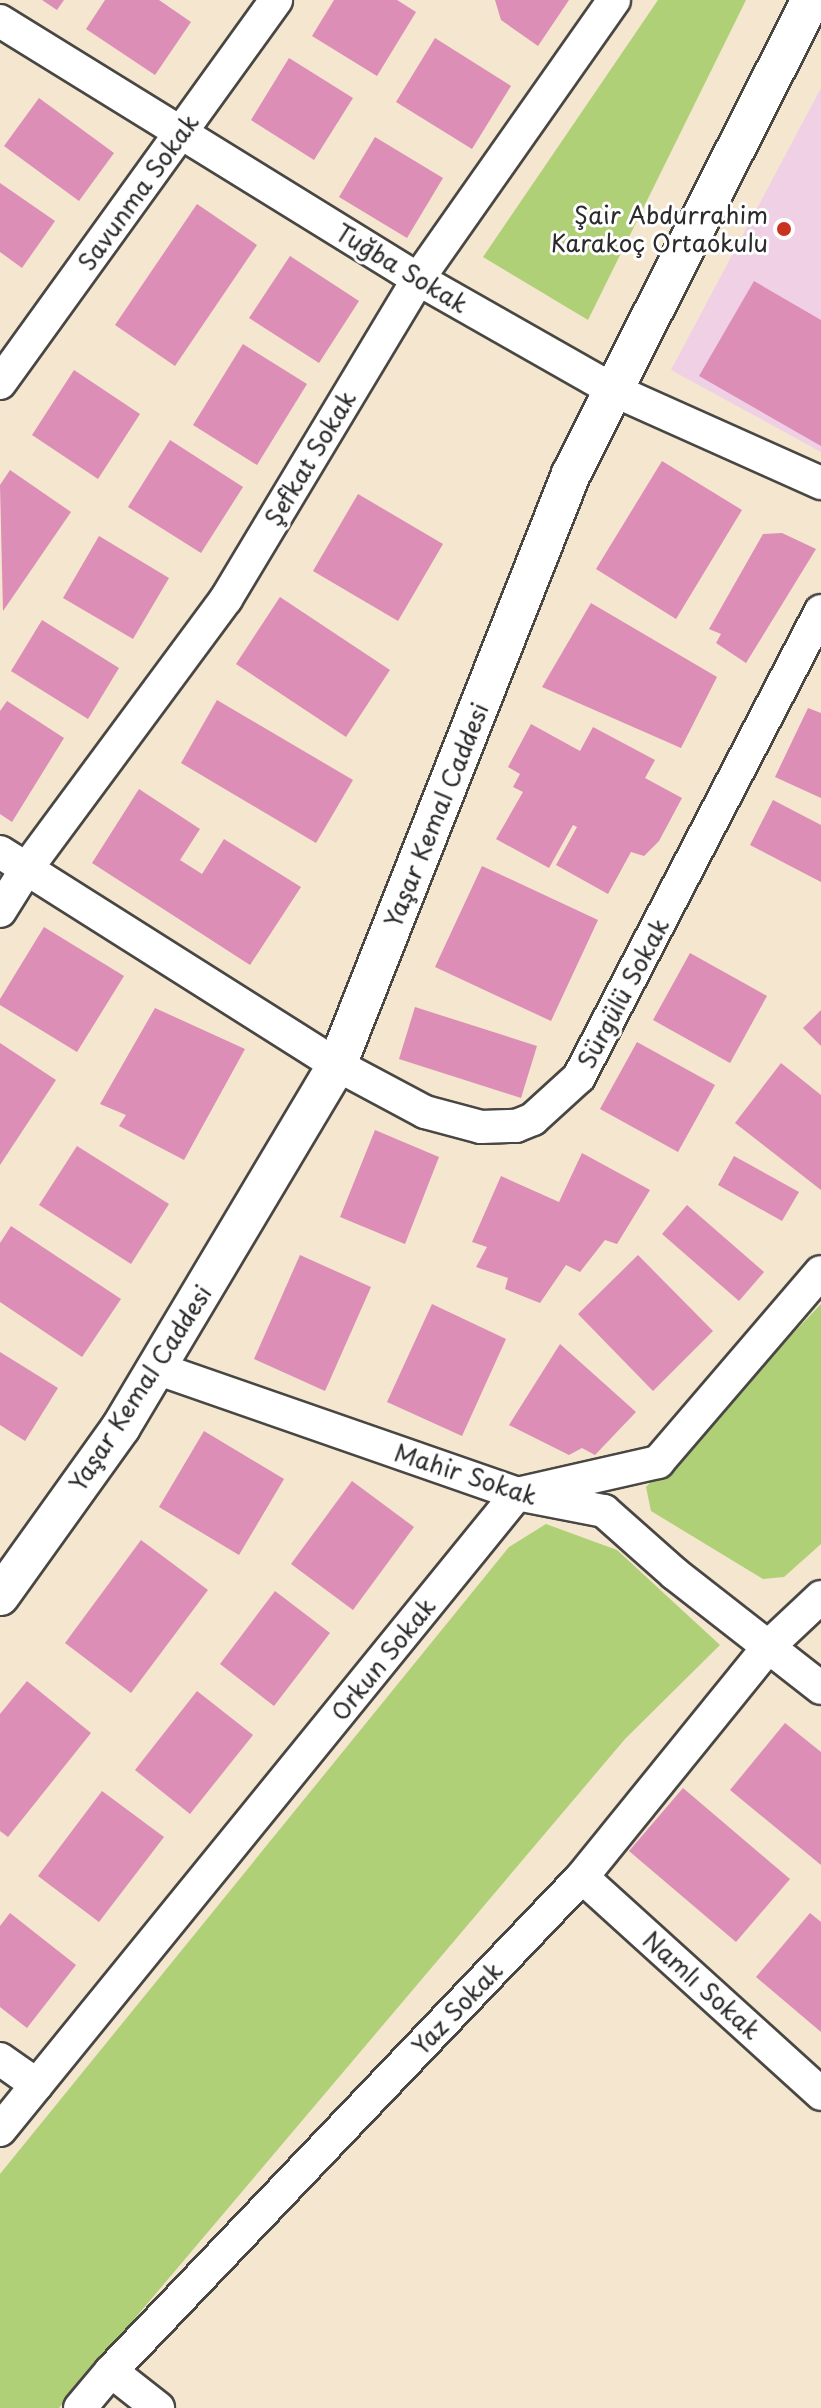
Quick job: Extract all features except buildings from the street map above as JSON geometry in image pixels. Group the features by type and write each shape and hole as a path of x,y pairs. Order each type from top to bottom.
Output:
{"street":[{"name":"Savunma Sokak","path":"0,383 276,0"},
{"name":"Şefkat Sokak","path":"0,911 13,860 226,599 418,279 614,0"},
{"name":"Yaşar Kemal Caddesi","path":"0,1596 121,1427 337,1065 571,474 811,0"},
{"name":"Tuğba Sokak","path":"0,21 418,279 613,390 821,483"},
{"name":"Sürgülü Sokak","path":"13,860 337,1065 425,1112 481,1127 516,1126 533,1119 579,1077 821,611"},
{"path":"517,1494 658,1462 821,1272"},
{"name":"Mahir Sokak","path":"156,1368 517,1494 604,1511 675,1574 770,1645 821,1688"},
{"name":"Orkun Sokak","path":"0,2130 517,1494"},
{"name":"Yaz Sokak","path":"80,2408 111,2371 582,1877 770,1645 821,1597"},
{"name":"Namlı Sokak","path":"582,1877 821,2094"},
{"path":"0,2059 37,2085"},
{"path":"111,2371 158,2408"}],"shaded area":[{"name":"Şair Abdurrahim Karakoç Ortaokulu","path":"821,88 821,452 671,370"}],"green space":[{"path":"658,0 746,0 588,320 483,257"},
{"path":"821,1304 821,1544 784,1577 763,1579 651,1511 646,1487"},
{"path":"546,1524 617,1550 720,1645 625,1739 59,2408 0,2408 0,2174 509,1547"}],"place":[{"name":"Şair Abdurrahim Karakoç Ortaokulu","path":"784,229"}]}
